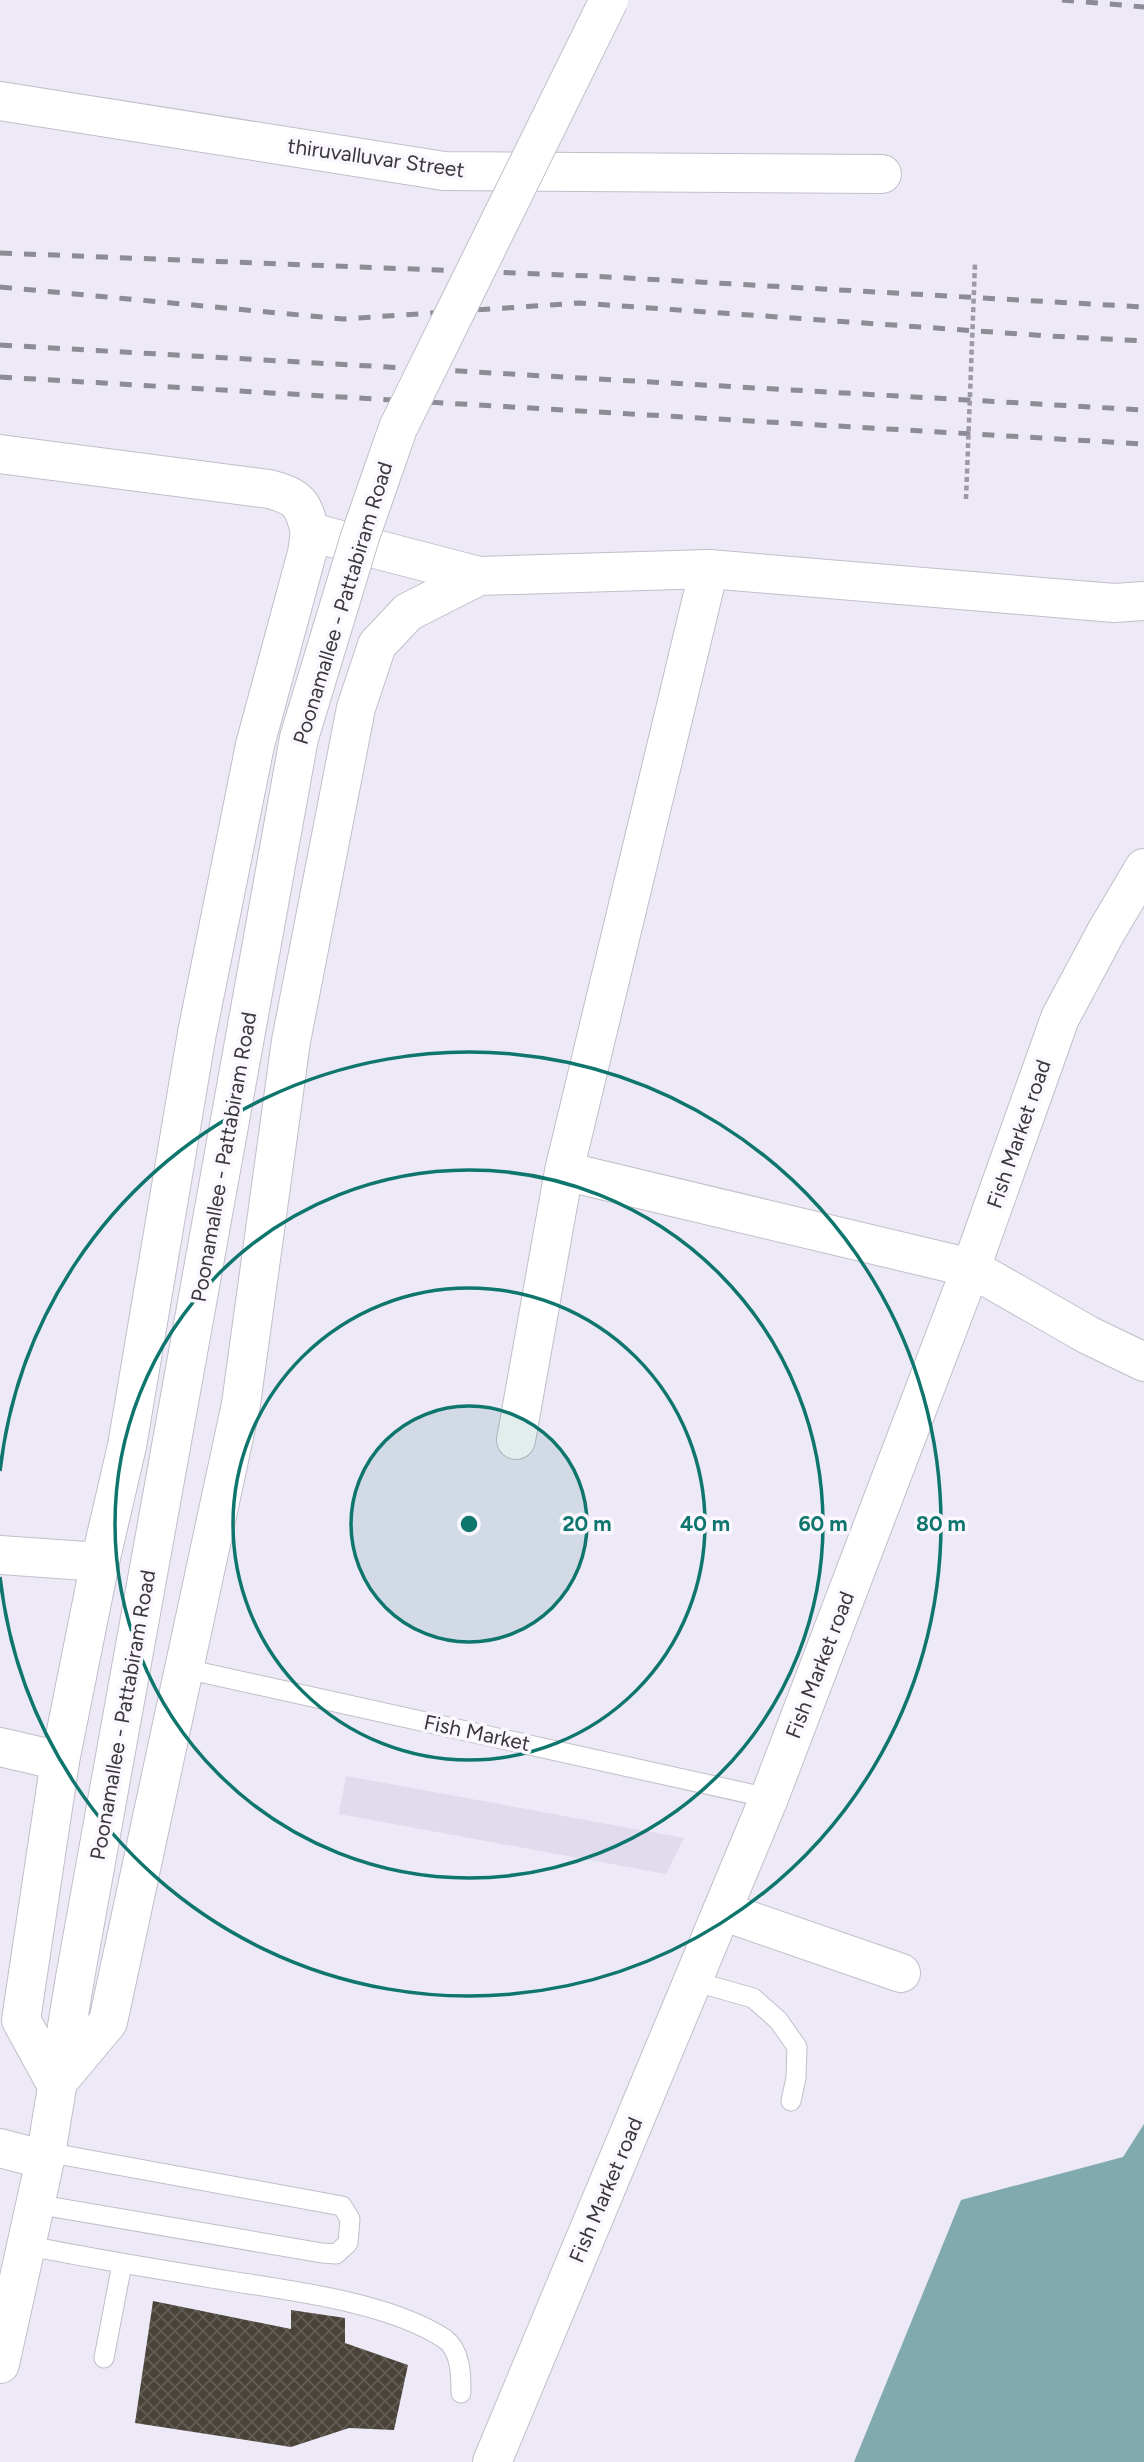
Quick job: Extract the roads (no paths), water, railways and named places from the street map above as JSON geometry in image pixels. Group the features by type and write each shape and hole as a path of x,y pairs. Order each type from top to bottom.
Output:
{"street":[{"name":"Poonamallee - Pattabiram Road","path":"0,2364 45,2156 299,738 360,537 398,428 609,0"},
{"name":"thiruvalluvar Street","path":"0,101 444,171 882,174"},
{"path":"0,454 286,493 299,500 310,532 307,553 253,759 197,1033 127,1446 100,1562 60,1761 21,2020 56,2084 108,2022 186,1669 241,1404 291,1041 356,708 377,645 408,612 478,576"},
{"path":"310,532 478,576 709,569 1114,603 1144,601"},
{"path":"516,1440 564,1171 709,569"},
{"name":"Fish Market road","path":"492,2462 769,1798 971,1268 1060,1018 1144,868"},
{"path":"564,1171 971,1268 1088,1335 1144,1362"},
{"path":"0,1555 100,1562"},
{"path":"0,1747 60,1761"},
{"path":"722,1911 901,1973"},
{"path":"0,2148 45,2156"}],"lane":[{"name":"Fish Market","path":"186,1669 769,1798"},
{"path":"693,1981 753,1998 778,2020 797,2047 796,2078 791,2101"},
{"path":"35,2204 322,2253 336,2254 348,2243 350,2219 342,2206 45,2156"},
{"path":"25,2245 122,2264 305,2293 395,2315 447,2341 461,2366 461,2393"},
{"path":"104,2358 122,2264"}],"railway":[{"path":"1062,0 1144,7"},
{"path":"0,253 591,276 1144,307"},
{"path":"0,287 343,319 579,303 1144,341"},
{"path":"0,345 1144,410"},
{"path":"0,377 1144,444"}]}
